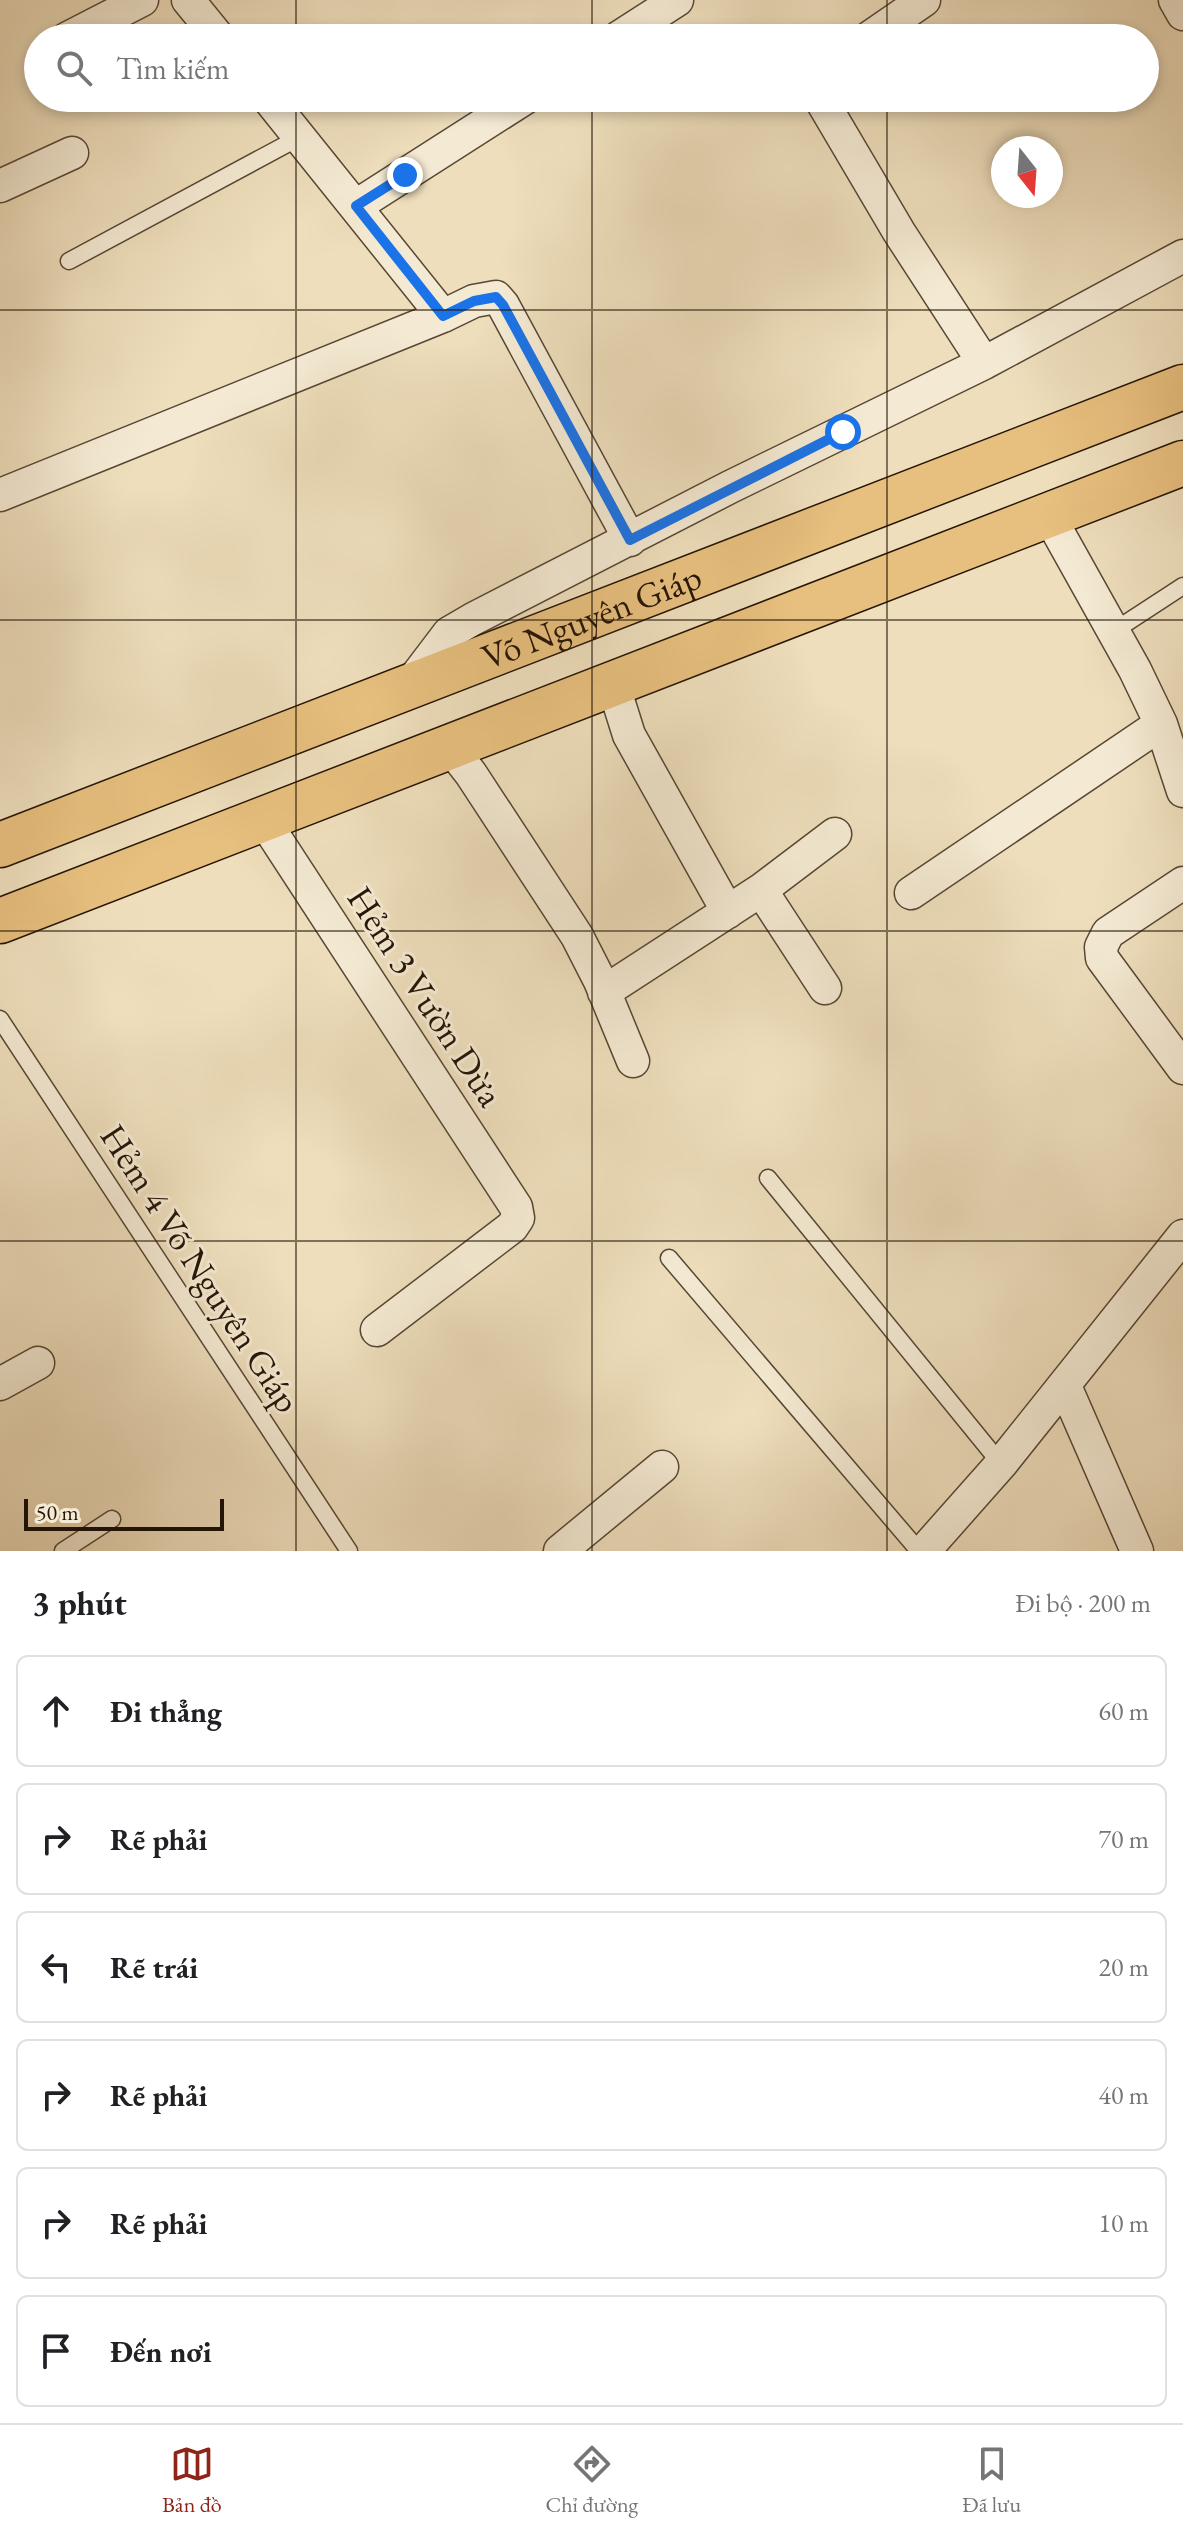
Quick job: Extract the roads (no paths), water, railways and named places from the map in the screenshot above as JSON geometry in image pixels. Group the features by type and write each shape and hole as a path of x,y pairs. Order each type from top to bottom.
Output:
{"highway":[{"name":"Võ Nguyên Giáp","path":"0,845 1183,387"},
{"name":"Võ Nguyên Giáp","path":"0,921 1183,463"}],"street":[{"path":"95,24 142,0"},
{"path":"188,0 208,24"},
{"path":"640,24 677,0"},
{"path":"889,24 924,0"},
{"path":"1175,0 1183,14"},
{"path":"279,112 443,316"},
{"path":"356,206 503,112"},
{"path":"828,112 899,232 984,363"},
{"path":"0,186 72,153"},
{"path":"408,687 449,633 744,480 984,363 1183,256"},
{"path":"0,495 483,299 496,297 630,540"},
{"path":"1049,516 1114,631 1161,724 1183,791"},
{"path":"613,684 629,735 728,912"},
{"path":"911,893 1161,724"},
{"path":"450,747 577,936 633,1061"},
{"name":"Hẻm 3 Vườn Dừa","path":"263,819 516,1207 518,1218 512,1227 377,1330"},
{"path":"604,992 761,890 835,834"},
{"path":"1183,883 1108,933 1101,947 1102,958 1183,1068"},
{"path":"761,890 825,988"},
{"path":"922,1551 1001,1464 1183,1236"},
{"path":"0,1384 38,1363"},
{"path":"1065,1386 1137,1551"},
{"path":"560,1551 662,1467"}],"lane":[{"path":"69,261 300,137"},
{"path":"1114,631 1183,586"},
{"name":"Hẻm 4 Võ Nguyên Giáp","path":"0,1019 349,1551"},
{"path":"768,1178 1001,1464"},
{"path":"669,1258 922,1551"},
{"path":"63,1551 112,1519"}]}
